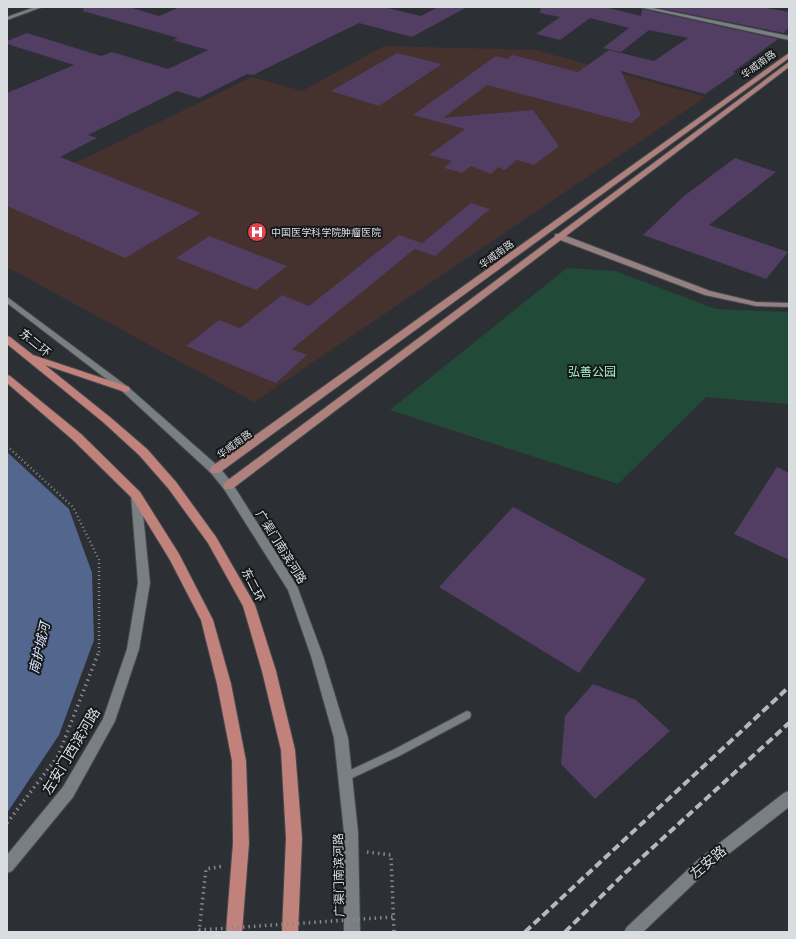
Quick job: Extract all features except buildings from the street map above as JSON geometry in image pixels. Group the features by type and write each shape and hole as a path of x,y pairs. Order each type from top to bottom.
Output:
{"highway":[{"name":"东二环","path":"7,339 108,420 143,452 172,485 212,540 249,605 268,671 288,750 294,838 290,932"},
{"path":"27,355 125,389"},
{"path":"7,378 77,437 136,495 175,557 207,620 224,684 239,761 241,843 234,932"}],"main road":[{"name":"华威南路","path":"215,470 789,55"},
{"name":"华威南路","path":"228,486 558,236 789,64"},
{"path":"558,236 708,293 756,304 789,304"}],"street":[{"path":"7,19 40,7"},
{"path":"641,7 789,38"},
{"name":"广渠门南滨河路","path":"7,299 125,389 215,470 228,486 293,589 317,656 341,738 352,832 352,932"},
{"name":"左安门西滨河路","path":"7,866 68,792 109,721 133,649 144,583 136,495"},
{"name":"左安路","path":"632,932 704,864 789,798"}],"lane":[{"path":"345,777 467,715"}],"path":[{"path":"7,446 73,507 99,560 99,652 58,756 7,824"},
{"path":"352,850 391,855 394,932"},
{"path":"206,869 199,931 393,917"}],"shaded area":[{"name":"中国医学科学院肿瘤医院","path":"384,46 536,50 706,97 254,402 7,267 7,196 252,77 302,91"}],"green space":[{"name":"弘善公园","path":"567,268 615,271 716,309 789,312 789,404 706,397 618,484 390,410"}],"water":[{"name":"南护城河","path":"7,452 69,509 92,573 94,640 59,735 7,813"}],"railway":[{"path":"525,932 789,687"},
{"path":"565,932 626,872 789,723"}],"place":[{"name":"中国医学科学院肿瘤医院","path":"257,232"}]}
